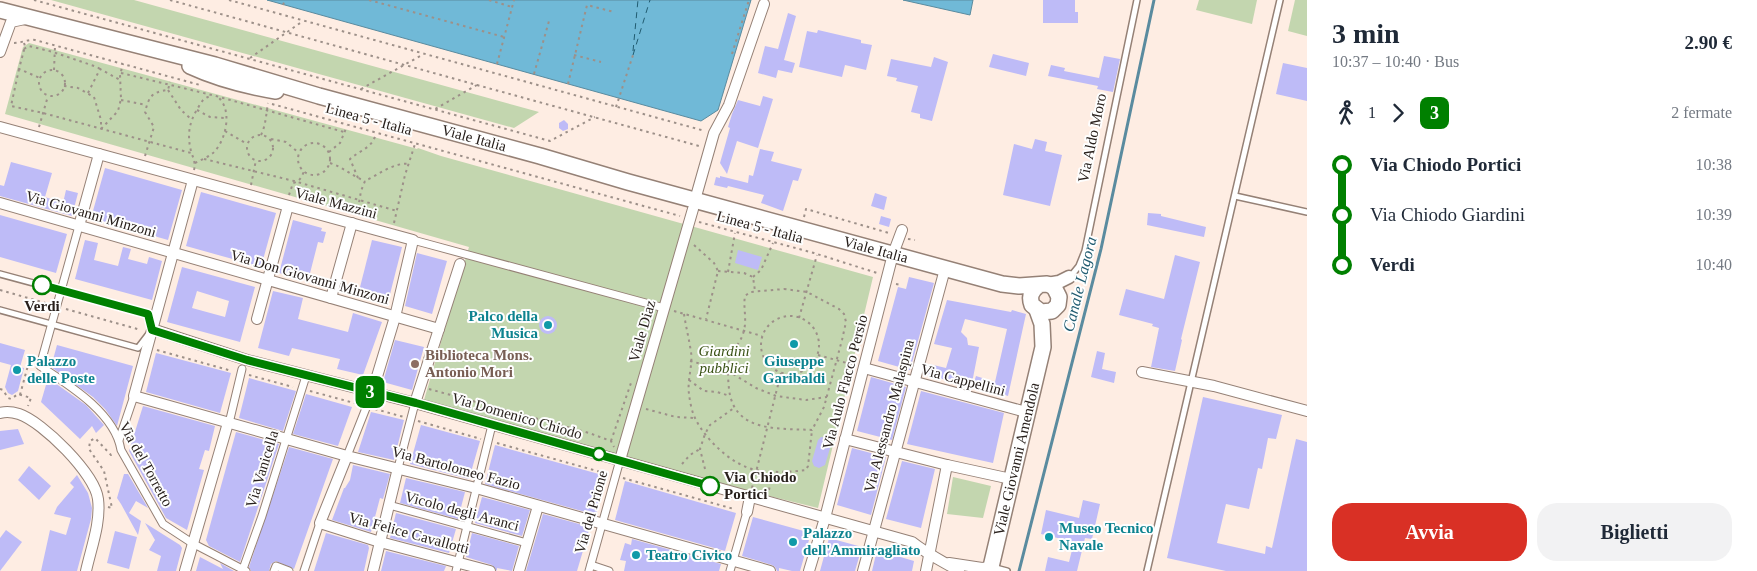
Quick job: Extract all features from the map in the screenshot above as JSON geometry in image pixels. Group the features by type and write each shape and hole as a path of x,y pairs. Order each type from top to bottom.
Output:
{"main road":[{"name":"Viale Italia","path":"0,10 215,65 319,96 540,156 628,182 638,194 689,213 735,220 750,215 1002,284 1019,286 1043,285"},
{"name":"Viale Italia","path":"5,20 74,39 98,36"},
{"name":"Viale Italia","path":"1002,284 1015,290 1034,306"},
{"path":"1043,285 1055,289 1057,303 1045,313 1034,306 1032,293 1043,285"},
{"name":"Viale Giovanni Amendola","path":"991,569 1026,412 1057,303"},
{"name":"Viale Giovanni Amendola","path":"1034,306 1042,324 1043,347"}],"street":[{"name":"Viale Diaz","path":"620,460 685,237 689,213 714,133 729,105 765,2"},
{"path":"0,52 5,20 31,17"},
{"name":"Viale Mazzini","path":"0,127 664,308"},
{"path":"43,358 99,154"},
{"path":"119,440 134,396 148,330 173,253 193,180"},
{"name":"Via Giovanni Minzoni","path":"0,204 173,253"},
{"path":"257,319 266,280 288,206"},
{"path":"331,298 354,224"},
{"name":"Via Aulo Flacco Persio","path":"809,571 825,518 893,254 901,233"},
{"path":"304,571 320,523 372,393 395,316 412,240"},
{"name":"Via Don Giovanni Minzoni","path":"173,253 439,329"},
{"path":"373,571 411,419 463,253"},
{"name":"Via Alessandro Malaspina","path":"863,571 945,269"},
{"path":"1043,285 1059,282 1069,277"},
{"name":"Via Aldo Moro","path":"1057,303 1062,287 1069,277"},
{"name":"Via Domenico Chiodo","path":"148,330 247,360 416,403 912,542 928,555 945,562"},
{"name":"Via del Torretto","path":"43,358 40,366 73,388 96,407 119,440 121,450 163,524 192,543 244,570"},
{"name":"Via Cappellini","path":"864,368 1026,412"},
{"path":"185,571 242,371"},
{"path":"1142,372 1214,386 1307,411"},
{"name":"Via Vanicella","path":"244,570 306,376"},
{"name":"Via Bartolomeo Fazio","path":"134,396 229,421 347,456 476,488 770,571"},
{"path":"0,413 7,411 20,414 51,436 81,467 91,482 98,498 98,505 95,537 88,569"},
{"path":"457,566 492,425"},
{"path":"845,439 946,465 1011,479"},
{"name":"Via del Prione","path":"590,568 620,460"},
{"path":"926,571 946,465"},
{"path":"730,571 748,512 750,497"},
{"name":"Vicolo degli Aranci","path":"389,505 527,543"},
{"path":"519,571 538,506"},
{"name":"Via Felice Cavallotti","path":"320,523 457,566 490,571"},
{"path":"945,562 991,569"},
{"path":"945,562 959,571"},
{"path":"274,571 276,566 289,571"},
{"path":"590,568 609,571"}],"lane":[{"name":"Via Aldo Moro","path":"1069,277 1080,266 1085,251 1137,0"},
{"path":"1147,571 1280,0"},
{"path":"1235,196 1307,212"},
{"path":"0,274 148,314 148,330 138,348 0,310"},
{"path":"991,569 1007,571"}],"path":[{"path":"34,0 550,141 595,117"},
{"path":"170,0 710,149"},
{"path":"229,0 714,133"},
{"path":"283,4 284,0"},
{"path":"369,0 504,37"},
{"path":"489,0 512,7"},
{"path":"497,64 514,0"},
{"path":"732,54 749,0"},
{"path":"568,84 587,5 614,12"},
{"path":"249,59 303,20"},
{"path":"534,74 549,21"},
{"path":"3,40 15,43 30,39 208,87"},
{"path":"24,42 11,106 191,153"},
{"path":"24,49 28,46 55,53 97,67 120,80"},
{"path":"54,70 55,46"},
{"path":"361,89 424,54"},
{"path":"574,55 601,62"},
{"path":"616,107 633,55"},
{"path":"102,129 118,111 121,100 120,80 123,64"},
{"path":"19,69 40,78"},
{"path":"54,70 63,77 64,86 60,93 48,95 41,90 39,82 46,72 54,70"},
{"path":"88,93 100,70"},
{"path":"121,72 169,86 216,96 344,132"},
{"path":"170,82 168,90 181,110 192,120"},
{"path":"435,109 477,85"},
{"path":"64,86 78,88 94,97 102,129"},
{"path":"141,166 154,127 144,112 148,99 157,91 168,90"},
{"path":"216,96 217,90"},
{"path":"36,136 48,95"},
{"path":"193,180 195,164 191,153 189,132 192,120 202,100 208,96 216,96 223,104 226,118 224,131 217,148 195,164"},
{"path":"121,100 146,105"},
{"name":"Linea 5 - Italia","path":"267,110 268,103 415,144 689,213 877,273 817,255"},
{"path":"197,109 210,117 226,118"},
{"path":"262,135 267,110"},
{"path":"329,152 340,143 347,125"},
{"path":"224,131 247,144"},
{"path":"358,178 350,159 366,150 373,142 376,133"},
{"path":"269,139 273,147 271,155 264,160 256,160 250,156 247,144 253,137 262,135 269,139 286,142 299,152"},
{"path":"316,142 326,147 329,152 330,163 328,168 319,175 308,174 298,162 299,152 306,145 316,142"},
{"path":"391,234 415,144"},
{"path":"204,158 397,211"},
{"path":"249,195 256,160"},
{"path":"330,163 344,168 364,181"},
{"path":"354,224 364,181 385,170 409,164"},
{"path":"288,206 293,183 297,182 304,171"},
{"name":"Viale Italia","path":"803,218 806,209 901,233 914,240"},
{"path":"689,213 735,232 817,255 799,318"},
{"path":"728,272 735,232"},
{"path":"685,237 714,263 718,271 705,320"},
{"path":"755,291 754,277 761,270 773,243"},
{"path":"718,271 744,273 754,277"},
{"path":"684,314 691,353 688,380 689,394 695,418 705,434 727,455 742,465 756,470 790,472 806,470 808,466 812,430 821,414 827,397 846,322 844,314 839,309 806,292 784,289 750,292 745,296 744,331 730,359 728,371 730,396 734,408 752,424 812,430"},
{"path":"0,290 148,330"},
{"path":"664,308 762,336"},
{"path":"781,317 799,318 807,322 814,329 818,337 818,355 807,370 799,374 781,374 766,363 760,345 762,336 766,328 781,317"},
{"path":"154,349 242,371 734,509"},
{"path":"20,395 31,354 43,358"},
{"path":"818,355 864,368"},
{"path":"690,361 728,371 756,388 776,396 806,400 827,397"},
{"path":"754,480 781,374"},
{"path":"688,380 704,391 730,396"},
{"path":"421,386 588,433 611,442 614,447"},
{"path":"0,389 10,399 18,394 31,398 25,417"},
{"path":"635,406 676,417 695,418"},
{"path":"705,469 700,449 705,434 710,425 734,408"},
{"path":"98,505 112,508 104,471 90,452 88,446 90,440 95,438 98,440 111,455 121,450"},
{"path":"682,464 690,455 700,449"},
{"path":"768,493 770,485"}],"green space":[{"path":"51,0 134,0 539,112 514,128"},
{"path":"1199,0 1257,0 1252,24 1196,10"},
{"path":"1295,0 1307,0 1307,36 1288,31"},
{"name":"Giardini pubblici","path":"29,43 418,148 873,277 818,508 745,490 424,400 469,247 5,114 23,47"},
{"path":"953,477 991,486 983,518 947,514"}],"water":[{"path":"267,0 751,0 718,110 701,121"},
{"path":"903,0 973,0 970,15"}],"building":[{"path":"1043,0 1075,0 1075,12 1078,12 1078,23 1043,23"},
{"path":"788,13 796,16 784,60 795,63 792,73 778,70 776,78 758,73 765,46 778,49"},
{"path":"818,30 861,40 861,43 872,45 866,70 845,65 842,77 799,67 807,31 817,33"},
{"path":"993,54 1029,63 1026,76 989,67"},
{"path":"1104,56 1120,59 1113,92 1097,89 1098,86 1048,76 1051,65 1065,68 1064,71 1099,78"},
{"path":"934,57 948,62 932,121 920,118 920,114 911,112 918,86 896,81 897,78 887,76 891,59 931,67"},
{"path":"1283,63 1307,68 1307,101 1276,94"},
{"path":"763,96 773,99 758,148 737,141 727,174 720,163 730,128 728,127 738,100 760,106"},
{"path":"564,120 568,124 568,129 563,131 559,128 559,123"},
{"path":"1035,139 1047,142 1045,151 1062,155 1050,206 1003,195 1014,144 1032,149"},
{"path":"760,149 774,152 771,161 802,169 798,181 793,180 783,211 761,203 764,195 728,186 727,188 714,185 716,177 720,178 720,176 748,183 749,175 753,176"},
{"path":"11,162 52,173 45,197 63,203 66,190 78,193 72,216 0,196 0,185 4,186"},
{"path":"105,168 182,190 168,240 91,218"},
{"path":"201,192 276,213 261,267 186,246"},
{"path":"875,193 887,197 884,210 871,206"},
{"path":"1148,213 1161,214 1161,216 1206,227 1204,237 1147,225"},
{"path":"0,215 67,234 56,273 0,257"},
{"path":"881,216 891,219 889,227 879,224"},
{"path":"293,220 322,228 321,231 326,232 323,243 318,242 308,281 279,273"},
{"path":"85,240 98,243 94,260 118,266 123,247 131,249 128,259 147,264 149,257 162,261 152,300 75,279"},
{"path":"372,240 402,247 388,302 358,295"},
{"path":"738,250 762,257 758,270 735,263"},
{"path":"417,253 447,261 432,314 405,306"},
{"path":"1175,255 1200,262 1175,371 1151,367 1159,328 1152,326 1153,324 1119,315 1126,289 1164,299"},
{"path":"182,267 255,287 240,342 167,322","holes":["197,291 229,301 225,317 192,308"]},
{"path":"909,277 934,283 910,370 878,361 898,287 906,289"},
{"path":"273,291 303,298 298,319 348,332 353,313 382,322 363,375 337,369 340,359 292,348 289,356 258,348"},
{"path":"947,300 1026,314 1008,396 973,385 976,376 995,382 1007,329 965,319 961,332 967,338 968,345 979,347 972,383 950,379 950,381 927,375 929,364 946,368 952,348 934,344"},
{"name":"Palco della Musica","path":"548,316 554,319 557,325 554,331 548,334 542,331 539,325 542,319"},
{"path":"395,340 424,347 412,390 383,382"},
{"name":"Palazzo delle Poste","path":"0,343 25,350 20,367 24,368 18,391 12,395 8,393 5,387 11,365 0,362"},
{"path":"57,345 133,366 117,426 105,409 93,397 51,367"},
{"path":"1097,351 1105,353 1102,369 1116,372 1114,383 1091,377"},
{"path":"156,353 231,373 220,413 146,392"},
{"path":"871,377 906,387 892,440 857,431"},
{"path":"48,378 86,405 104,425 96,433 92,426 80,439 41,402"},
{"path":"249,378 296,391 283,431 239,418"},
{"path":"921,391 1004,413 993,463 907,444"},
{"path":"306,394 352,407 338,446 293,434"},
{"path":"1203,397 1282,415 1276,439 1268,438 1262,469 1258,468 1249,509 1226,504 1217,543 1265,554 1266,546 1272,548 1296,439 1307,442 1307,571 1226,571 1167,558"},
{"path":"143,406 215,426 209,451 205,450 199,469 204,470 187,530 166,518 129,451"},
{"path":"371,412 404,420 394,460 358,452"},
{"path":"421,425 480,441 469,479 410,464"},
{"path":"18,429 24,444 0,450 0,431"},
{"path":"236,432 279,444 240,562 209,546 206,540"},
{"path":"821,437 828,438 831,445 825,465 819,468 814,466 812,461 818,440"},
{"path":"495,445 606,476 596,515 485,484"},
{"path":"289,447 333,459 294,569 276,561 271,564 269,571 251,571 249,567"},
{"path":"852,448 886,457 871,515 837,505"},
{"path":"902,461 935,469 921,528 886,519"},
{"path":"353,465 390,474 383,499 380,498 371,532 332,520 344,488 350,480"},
{"path":"29,466 51,486 39,500 18,480"},
{"path":"124,474 128,474 148,508 136,501 129,513 141,521 138,535 117,498"},
{"path":"77,475 88,493 92,508 91,519 77,571 41,571 50,530 66,535 71,518 54,514 57,507 74,487 70,483"},
{"path":"406,478 465,492 458,519 400,503"},
{"path":"625,481 736,513 725,551 615,520"},
{"path":"482,497 530,510 522,536 475,523"},
{"path":"1083,500 1100,504 1092,539 1085,538 1077,571 1045,571 1048,557 1069,562 1074,542 1041,534 1046,510 1079,518"},
{"path":"396,513 456,529 449,553 390,538"},
{"path":"543,514 590,527 577,571 526,571"},
{"name":"Palazzo dell'Ammiragliato","path":"753,517 811,533 800,571 779,568 779,571 777,571 772,565 742,556"},
{"path":"145,523 182,548 176,571 157,571 161,556 149,550 155,540"},
{"path":"6,530 22,542 0,571 0,538"},
{"path":"115,531 137,537 129,569 107,563"},
{"path":"326,533 368,545 364,571 314,571"},
{"path":"472,533 519,546 512,571 497,568 497,571 492,565 466,557"},
{"path":"829,538 862,547 855,571 820,571"},
{"path":"632,539 721,564 719,571 624,571 626,561 620,560 625,543 631,545"},
{"path":"877,550 914,561 912,571 872,571"},
{"path":"386,551 446,566 444,571 381,571"},
{"path":"200,557 223,569 220,563 234,571 196,571"}],"waterway":[{"name":"Canale Lagora","path":"1019,571 1101,249 1154,0"}],"ferry route":[{"path":"633,51 638,0"},
{"path":"633,55 650,0"}],"bus line":[{"name":"3","path":"42,285 148,314 152,330 247,360 416,403 710,486"}],"place":[{"name":"Verdi","path":"42,285"},
{"name":"Palco della Musica","path":"548,325"},
{"name":"Giuseppe Garibaldi","path":"794,344"},
{"name":"Biblioteca Mons. Antonio Mori","path":"415,364"},
{"name":"Palazzo delle Poste","path":"17,370"},
{"name":"Via Chiodo Portici","path":"710,486"},
{"name":"Museo Tecnico Navale","path":"1049,537"},
{"name":"Palazzo dell'Ammiragliato","path":"793,542"},
{"name":"Teatro Civico","path":"636,555"}]}
